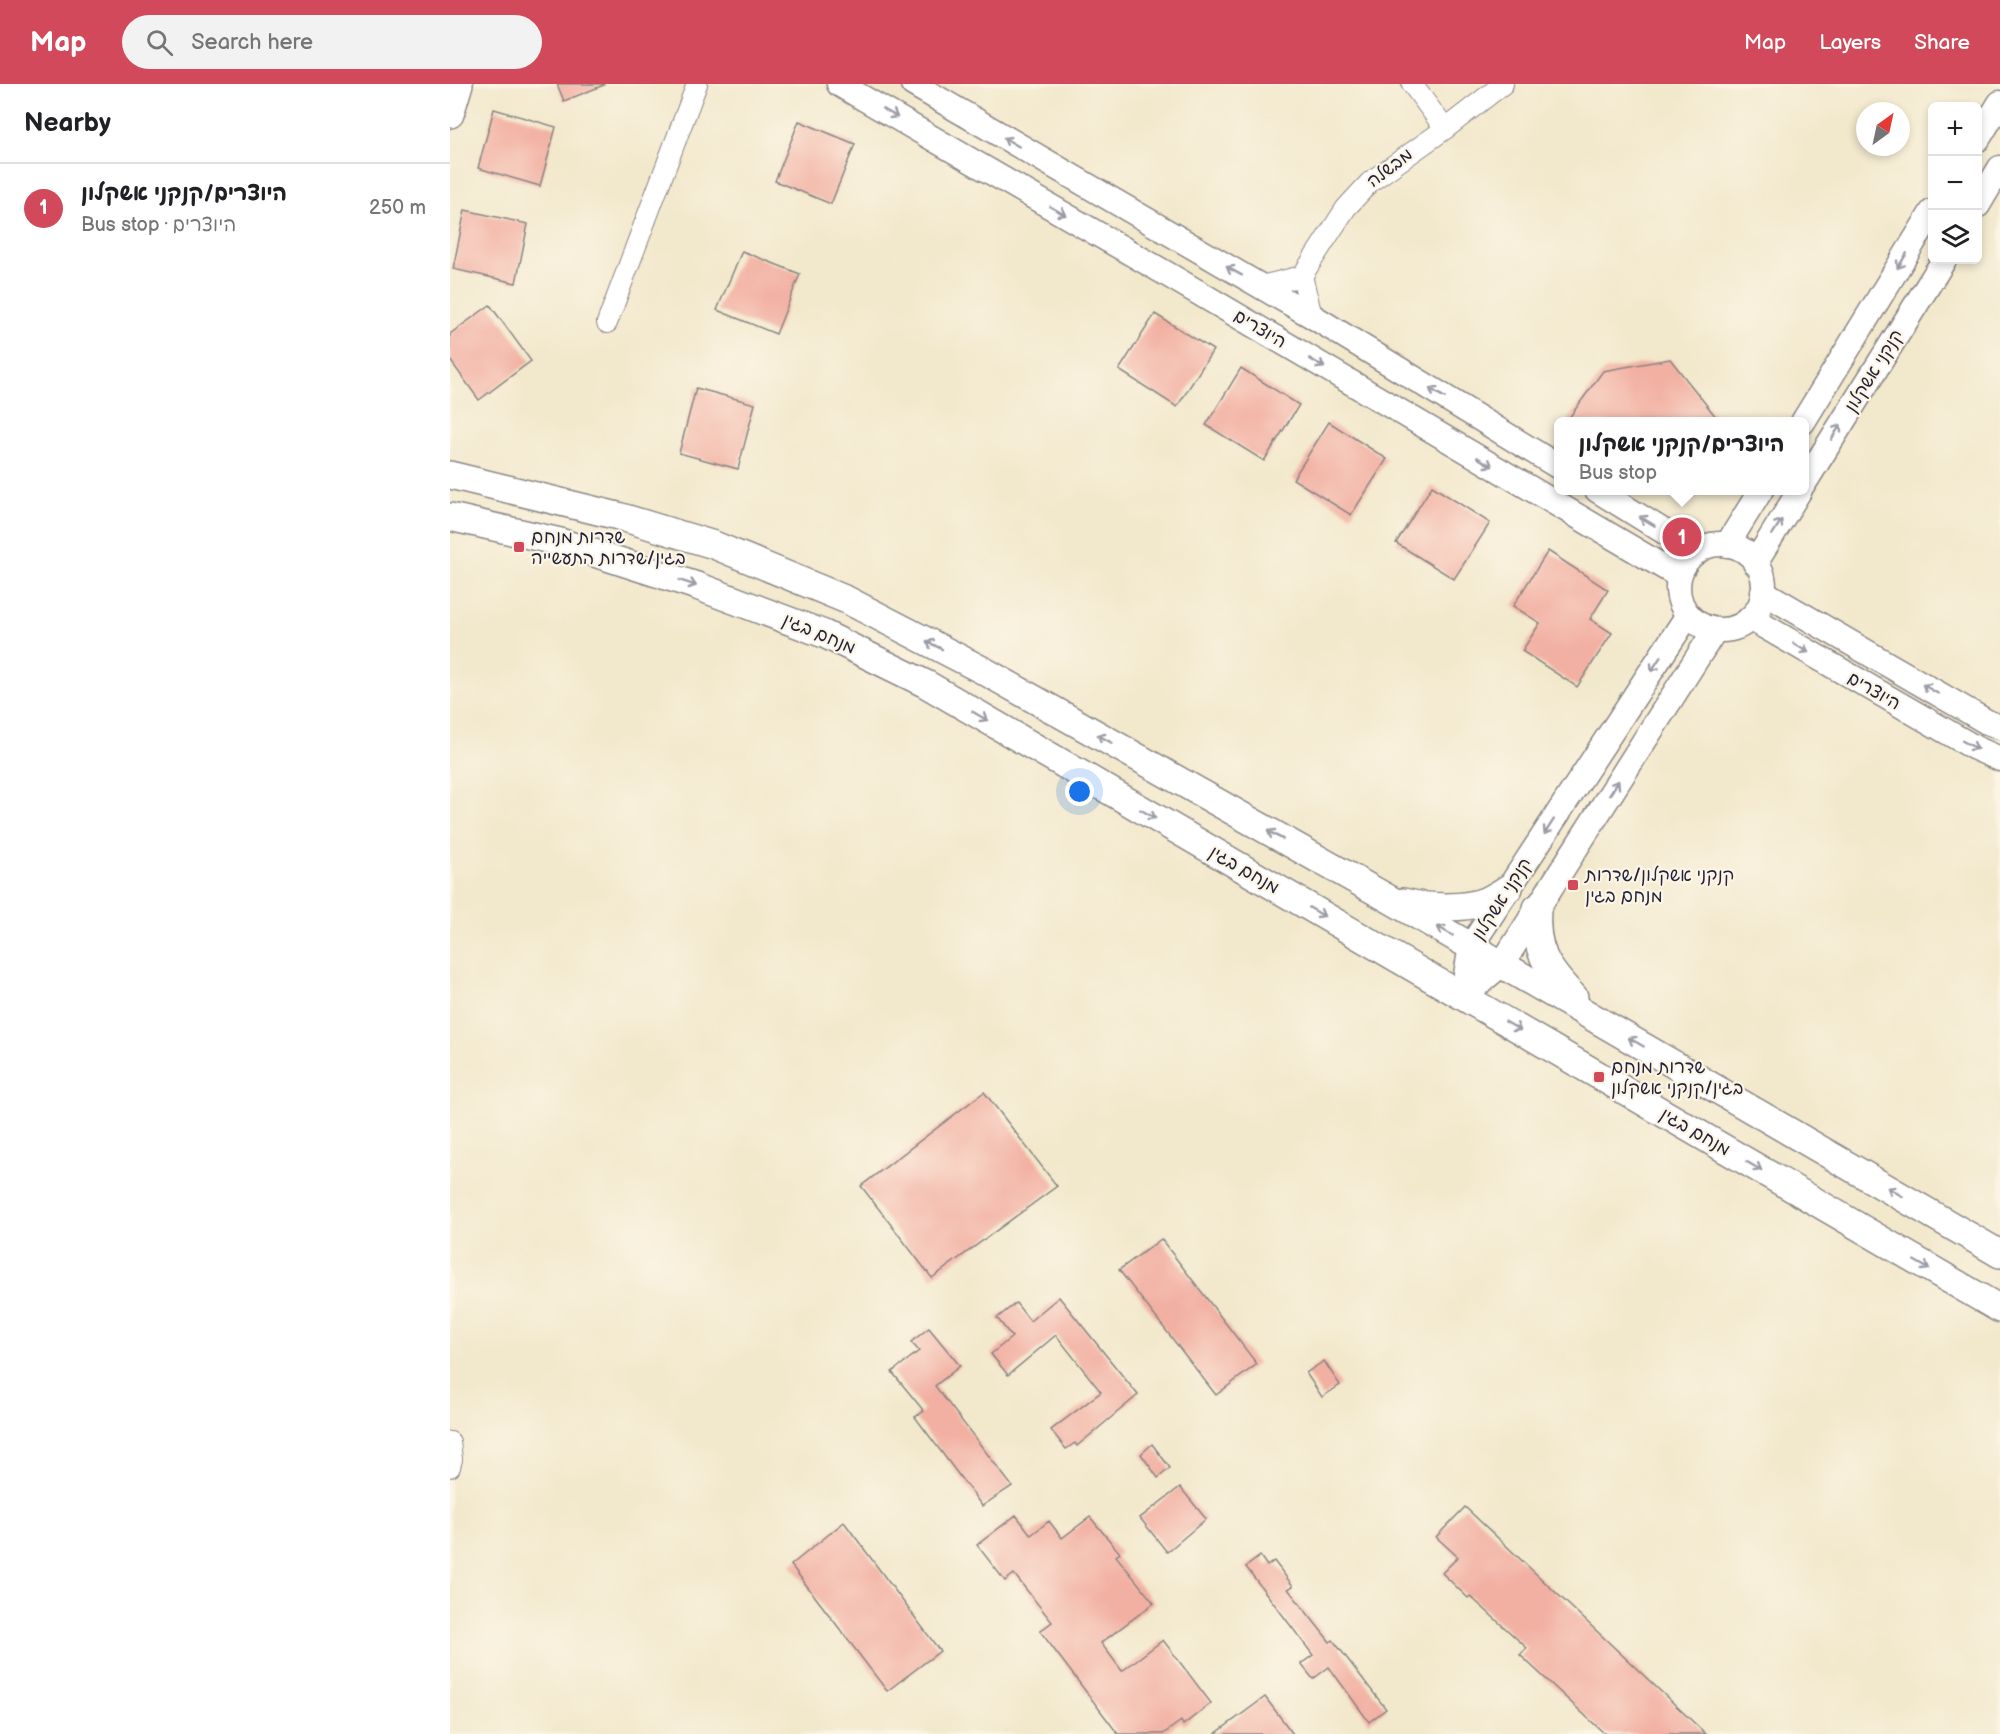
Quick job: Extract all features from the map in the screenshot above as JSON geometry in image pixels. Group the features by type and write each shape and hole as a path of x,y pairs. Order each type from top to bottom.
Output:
{"main road":[{"path":"450,114 459,84"},
{"path":"450,454 512,489"},
{"path":"450,475 618,516 714,545 846,600 986,672 1391,900 2000,1254"},
{"name":"מנחם בגין","path":"450,517 582,549 697,586 824,634 926,684 2000,1309"},
{"path":"450,531 523,533"},
{"path":"1391,900 1424,907 1458,906 1486,901 1509,888"},
{"path":"1537,908 1535,931 1540,952 1554,975 1573,996 1605,1023"}],"street":[{"path":"607,323 697,84"},
{"name":"היוצרים","path":"839,84 1679,576"},
{"name":"היוצרים","path":"913,84 1312,316 1554,464"},
{"path":"1412,84 1445,129"},
{"name":"מבשלה","path":"1302,276 1357,194 1503,84"},
{"path":"1982,131 2000,103"},
{"path":"1982,197 2000,168"},
{"name":"קנקני אשקלון","path":"1806,417 1928,219"},
{"name":"קנקני אשקלון","path":"1809,476 1941,264"},
{"path":"1261,286 1302,276 1312,316"},
{"path":"1605,495 1697,552"},
{"path":"1727,545 1758,495"},
{"path":"1755,563 1797,495"},
{"path":"1716,545 1727,545 1743,551 1755,563 1761,572 1763,592 1759,606 1750,618 1730,629 1714,630 1705,627 1688,615 1679,597 1679,576 1686,562 1697,552 1716,545"},
{"name":"היוצרים","path":"1763,592 2000,727"},
{"name":"קנקני אשקלון","path":"1462,997 1471,946 1688,615"},
{"name":"היוצרים","path":"1750,618 1965,743 2000,759"},
{"name":"קנקני אשקלון","path":"1462,997 1502,964 1714,630"},
{"path":"450,1442 453,1459 450,1467"}],"building":[{"path":"557,84 604,84 604,85 564,101"},
{"path":"494,109 556,127 540,186 478,168"},
{"path":"799,121 855,144 831,204 775,181"},
{"path":"465,210 528,224 516,283 453,269"},
{"path":"742,251 800,274 776,334 717,310"},
{"path":"490,305 531,361 479,400 450,360 450,334"},
{"path":"1155,314 1213,350 1177,407 1119,370"},
{"path":"1670,359 1716,417 1570,417 1603,371"},
{"path":"1241,368 1299,405 1264,461 1206,425"},
{"path":"696,388 755,404 738,469 679,453"},
{"path":"1329,422 1387,459 1351,515 1293,479"},
{"path":"1432,486 1490,523 1454,579 1396,543"},
{"path":"1548,551 1608,590 1590,619 1612,633 1577,687 1522,651 1540,623 1513,606"},
{"path":"984,1092 1057,1186 932,1278 861,1186"},
{"path":"1161,1239 1257,1364 1216,1395 1119,1270"},
{"path":"1059,1297 1138,1395 1077,1446 1075,1443 1066,1449 1051,1430 1101,1392 1056,1335 1008,1375 991,1354 1012,1337 997,1318 1016,1303 1030,1321"},
{"path":"929,1328 960,1366 935,1386 1012,1486 982,1506 915,1417 924,1411 892,1372 919,1351 911,1342"},
{"path":"1324,1361 1340,1385 1322,1397 1306,1373"},
{"path":"1152,1444 1170,1468 1158,1478 1141,1454"},
{"path":"1180,1487 1206,1519 1167,1552 1140,1518"},
{"path":"1465,1507 1706,1734 1605,1734 1520,1655 1527,1648 1442,1573 1458,1557 1436,1537"},
{"path":"1016,1515 1031,1535 1049,1521 1062,1538 1090,1517 1120,1553 1116,1556 1154,1603 1101,1643 1122,1671 1163,1640 1211,1703 1183,1725 1181,1721 1163,1734 1118,1734 1040,1631 1052,1622 1014,1574 1005,1581 977,1545"},
{"path":"844,1522 940,1651 887,1691 791,1565"},
{"path":"1260,1556 1267,1566 1274,1561 1293,1586 1288,1589 1330,1642 1333,1640 1386,1709 1369,1722 1329,1667 1313,1679 1301,1664 1313,1655 1246,1567"},
{"path":"1265,1697 1293,1734 1215,1734"}],"place":[{"name":"היוצרים/קנקני אשקלון","path":"1682,537"},
{"name":"שדרות מנחם בגין/שדרות התעשייה","path":"519,547"},
{"name":"קנקני אשקלון/שדרות מנחם בגין","path":"1573,885"},
{"name":"שדרות מנחם בגין/קנקני אשקלון","path":"1599,1077"}]}
